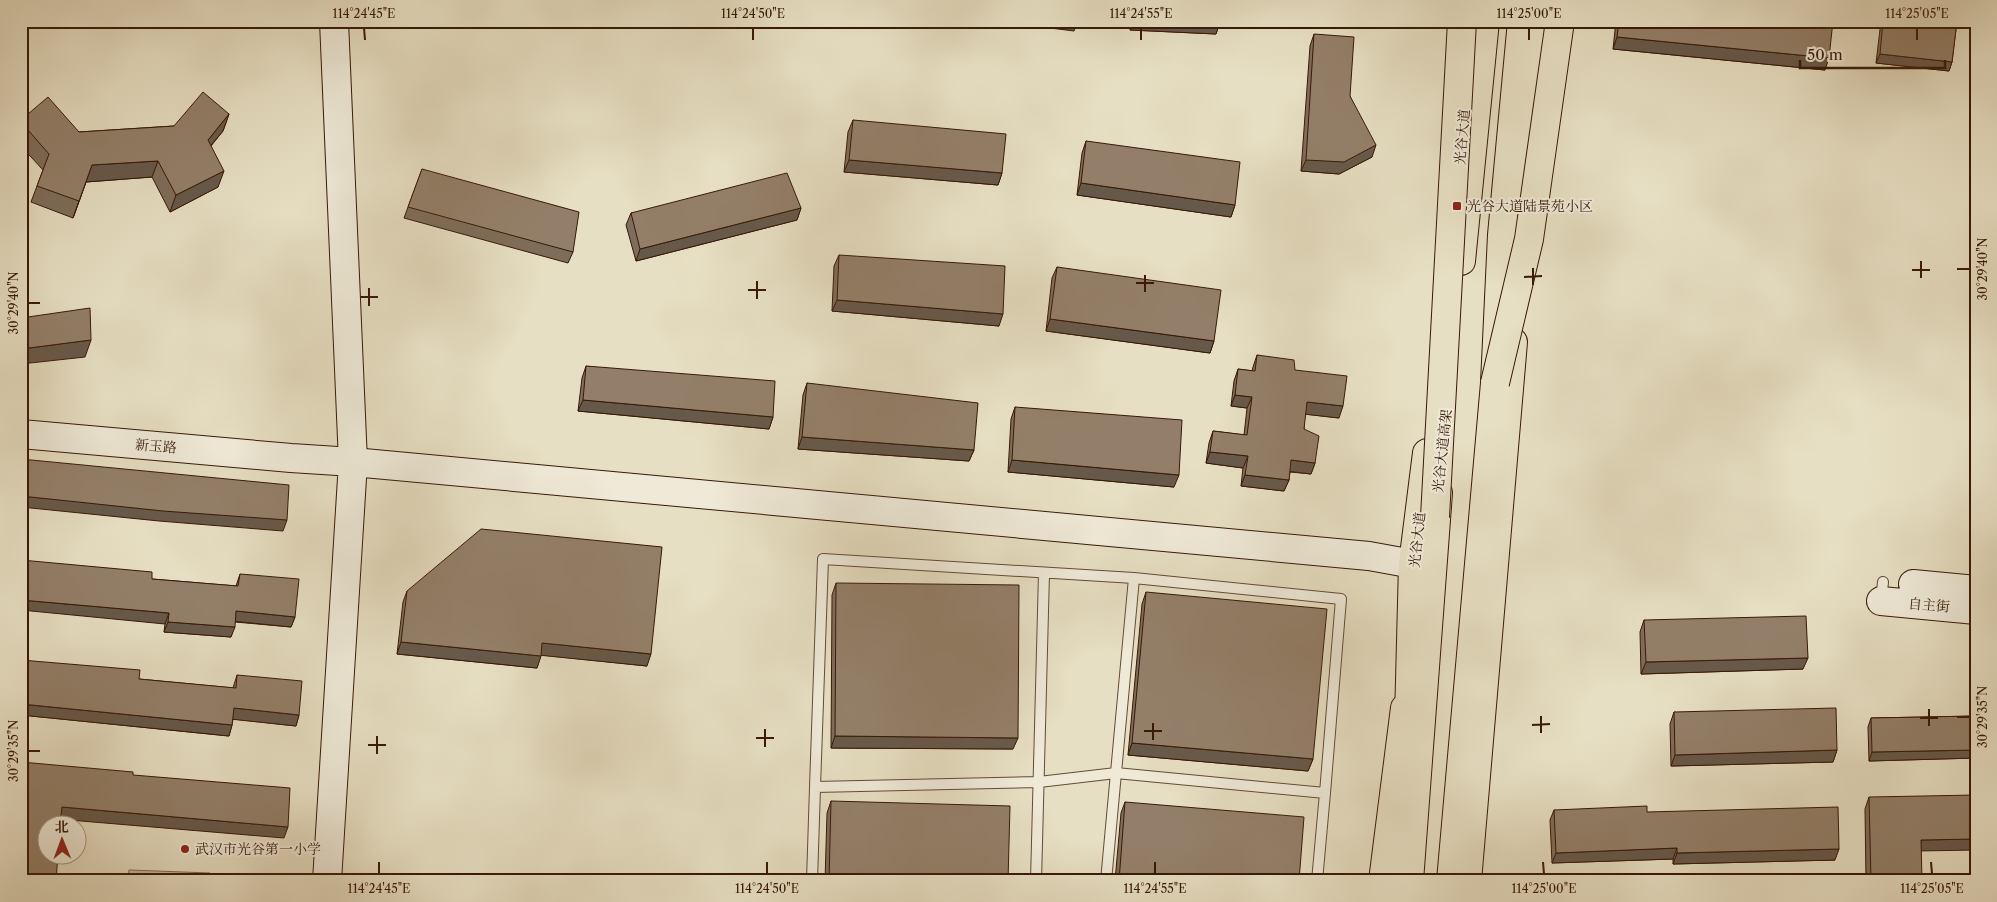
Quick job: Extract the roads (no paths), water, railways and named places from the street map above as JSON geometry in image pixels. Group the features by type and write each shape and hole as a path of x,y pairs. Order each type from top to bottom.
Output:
{"main road":[{"path":"1435,517 1434,206 1449,21"},
{"path":"1435,517 1462,21"},
{"name":"光谷大道","path":"1401,881 1407,818 1413,564 1445,313 1471,21"},
{"name":"光谷大道高架","path":"1409,881 1435,517 1485,21"},
{"path":"1450,881 1494,383 1502,235 1522,21"},
{"path":"1467,881 1511,374 1536,21"},
{"path":"1494,383 1529,239 1560,21"},
{"path":"1383,881 1411,664"}],"street":[{"path":"327,881 353,462 334,21"},
{"name":"新玉路","path":"21,434 353,462 1369,556 1413,564"},
{"name":"自主街","path":"1976,590 1882,591 1976,610"}],"lane":[{"path":"812,881 823,559 1134,578 1341,599 1317,881"},
{"path":"1036,881 1044,573"},
{"path":"1106,881 1134,578"},
{"path":"815,787 1039,782 1116,773 1325,793"}],"place":[{"name":"光谷大道陆景苑小区","path":"1457,206"},
{"name":"武汉市光谷第一小学","path":"185,849"}]}
